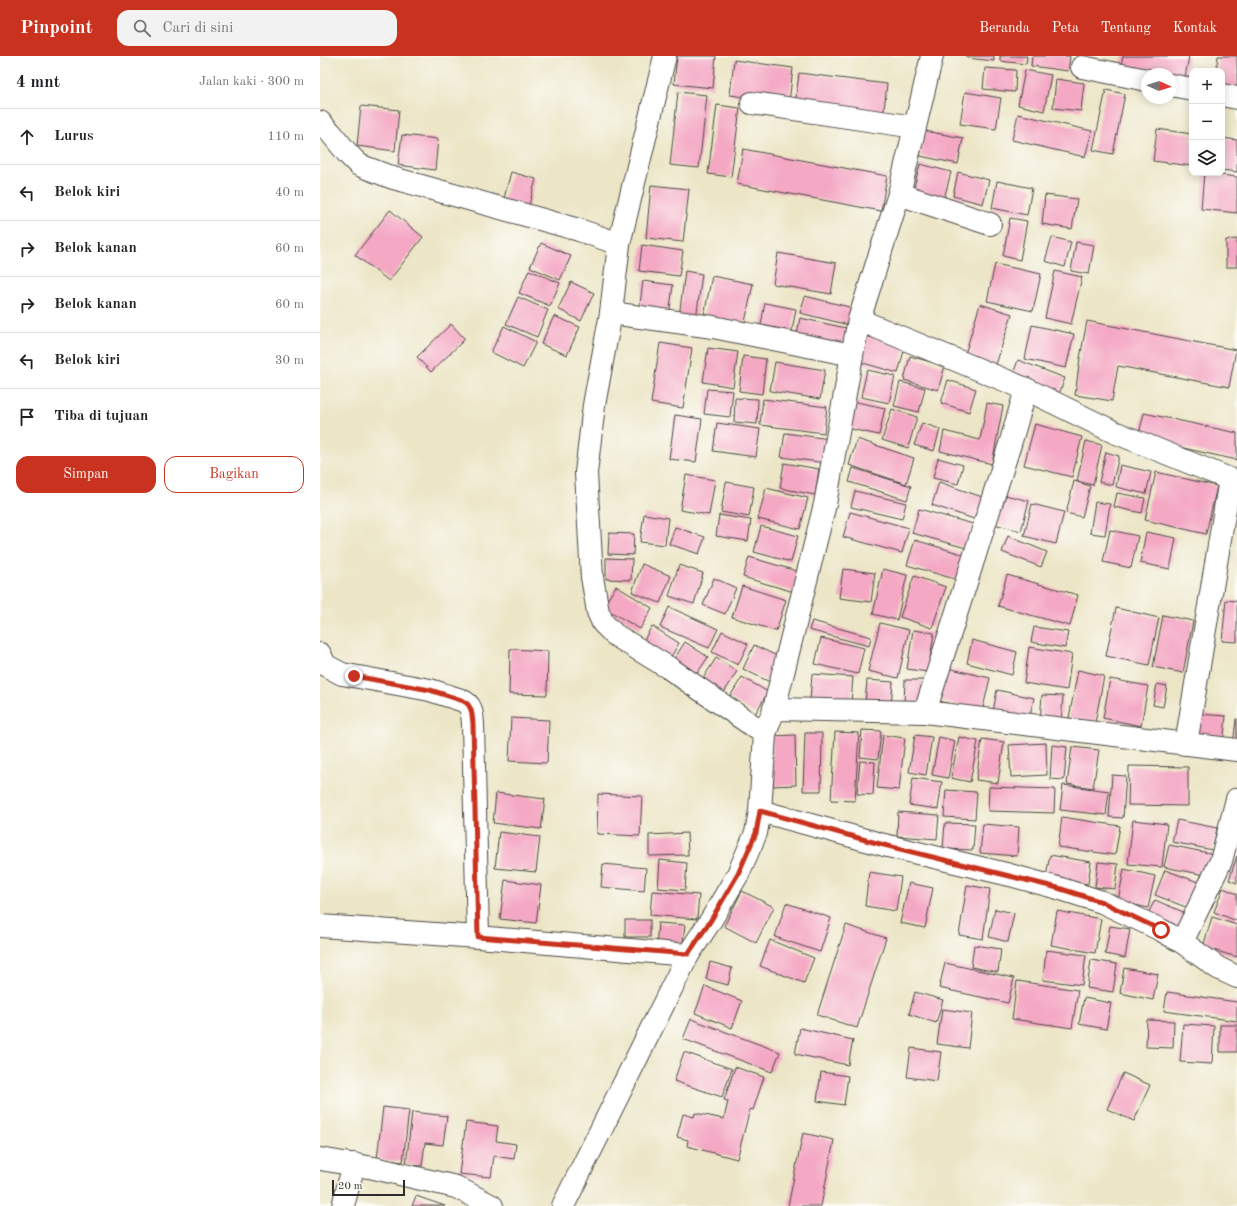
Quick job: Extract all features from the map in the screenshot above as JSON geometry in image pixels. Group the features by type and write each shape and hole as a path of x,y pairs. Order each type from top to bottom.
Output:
{"street":[{"path":"665,56 619,244 611,313 594,405 586,473 592,576 598,612 603,623 615,635 669,668 764,734"},
{"path":"563,1206 688,954 711,920 738,874 756,833 760,811 764,734 774,709 825,504 852,355 860,320 899,194 932,56"},
{"path":"1082,66 1141,79"},
{"path":"1177,86 1189,88"},
{"path":"1225,96 1237,98"},
{"path":"752,103 915,127"},
{"path":"320,122 359,165 393,178 578,230 619,244"},
{"path":"899,194 990,224"},
{"path":"611,313 713,327 852,355"},
{"path":"860,320 1026,389 1114,432 1234,481 1186,744"},
{"path":"925,712 1009,448 1026,389"},
{"path":"320,654 325,665 342,674 430,690 461,700 470,706 473,724 478,937"},
{"path":"774,709 925,712 1237,750"},
{"path":"1182,942 1220,861 1237,799"},
{"path":"760,811 884,845 1058,888 1102,902 1161,930 1182,942 1218,968 1237,977"},
{"path":"320,926 688,954"},
{"path":"320,1159 415,1176 456,1187 492,1206"},
{"path":"343,1206 354,1164"}],"building":[{"path":"677,56 716,56 713,88 674,84"},
{"path":"967,56 994,56 994,61 967,58"},
{"path":"1000,56 1027,56 1026,64 1000,61"},
{"path":"1032,56 1070,56 1068,71 1031,66"},
{"path":"1123,56 1189,56 1185,77 1177,76 1177,68 1141,69 1121,65"},
{"path":"1218,56 1237,56 1237,92 1225,90 1225,68 1216,68"},
{"path":"734,60 793,68 789,103 730,95"},
{"path":"985,68 1016,70 1015,92 983,89"},
{"path":"1025,70 1051,75 1044,111 1018,105"},
{"path":"799,73 887,84 883,118 795,106"},
{"path":"1056,79 1084,83 1081,111 1053,108"},
{"path":"1106,90 1125,94 1113,154 1093,150"},
{"path":"678,92 707,95 699,168 670,165"},
{"path":"965,92 1001,98 996,129 960,124"},
{"path":"717,105 740,108 731,177 708,174"},
{"path":"361,106 399,110 395,151 357,146"},
{"path":"1018,114 1092,131 1085,157 1012,140"},
{"path":"1157,129 1189,134 1189,166 1153,161"},
{"path":"925,131 963,138 958,164 920,156"},
{"path":"402,135 438,139 435,170 398,165"},
{"path":"1225,138 1237,140 1237,172 1225,170"},
{"path":"743,149 887,176 881,211 737,184"},
{"path":"920,164 951,172 943,203 912,195"},
{"path":"511,172 536,179 528,209 503,202"},
{"path":"958,172 989,180 983,204 953,196"},
{"path":"1204,176 1237,177 1237,213 1201,209"},
{"path":"997,181 1032,188 1027,215 992,208"},
{"path":"651,185 689,189 683,242 646,238"},
{"path":"1045,195 1077,199 1072,229 1042,224"},
{"path":"390,210 423,237 389,281 355,255"},
{"path":"1010,218 1027,221 1020,260 1003,256"},
{"path":"1052,237 1071,242 1065,267 1045,261"},
{"path":"1237,239 1237,267 1226,267 1226,240"},
{"path":"1076,242 1094,245 1089,274 1071,271"},
{"path":"541,243 571,256 560,280 530,267"},
{"path":"642,245 683,251 679,276 639,271"},
{"path":"778,253 836,263 831,294 773,284"},
{"path":"995,264 1041,274 1033,311 987,301"},
{"path":"529,270 560,283 550,306 519,293"},
{"path":"685,271 702,274 696,319 679,317"},
{"path":"1055,271 1082,277 1071,324 1045,318"},
{"path":"712,276 753,284 744,327 703,320"},
{"path":"643,281 673,285 669,316 639,312"},
{"path":"571,282 594,293 581,321 558,309"},
{"path":"805,296 857,309 853,326 800,313"},
{"path":"518,297 548,310 537,337 506,324"},
{"path":"765,303 796,309 791,336 760,330"},
{"path":"980,304 1012,314 994,371 963,361"},
{"path":"554,316 580,327 567,355 541,344"},
{"path":"800,318 855,330 852,347 797,335"},
{"path":"1087,321 1236,350 1229,387 1118,366 1112,401 1075,395"},
{"path":"451,324 465,339 431,372 417,357"},
{"path":"1032,325 1074,334 1066,368 1025,359"},
{"path":"504,326 536,342 523,368 491,352"},
{"path":"863,335 905,347 898,373 856,361"},
{"path":"660,343 692,348 683,408 651,403"},
{"path":"708,348 738,352 733,387 703,382"},
{"path":"743,356 766,359 762,394 739,391"},
{"path":"910,356 945,366 938,390 904,380"},
{"path":"1018,360 1065,378 1059,394 1012,377"},
{"path":"775,362 825,370 820,399 770,391"},
{"path":"867,370 895,376 889,403 861,397"},
{"path":"948,380 976,389 969,412 941,403"},
{"path":"900,382 925,388 919,412 894,406"},
{"path":"707,389 733,391 730,417 704,414"},
{"path":"735,398 758,399 757,424 734,422"},
{"path":"763,399 827,407 824,433 760,425"},
{"path":"852,401 885,408 879,435 846,428"},
{"path":"987,403 1003,406 992,464 940,451 944,431 980,440"},
{"path":"892,409 917,417 908,448 882,440"},
{"path":"1144,413 1237,433 1237,460 1138,438"},
{"path":"675,415 702,419 696,462 669,459"},
{"path":"717,423 760,429 756,457 713,451"},
{"path":"922,423 940,429 934,451 914,445"},
{"path":"1035,424 1082,437 1072,477 1024,465"},
{"path":"785,433 830,439 826,463 781,457"},
{"path":"857,439 914,458 906,484 849,465"},
{"path":"1086,441 1102,445 1093,485 1077,481"},
{"path":"1106,452 1119,456 1112,485 1099,482"},
{"path":"938,458 963,465 958,484 933,478"},
{"path":"784,463 819,469 815,495 780,488"},
{"path":"1120,465 1151,472 1146,494 1116,487"},
{"path":"853,468 911,486 907,500 849,482"},
{"path":"1156,472 1217,486 1206,534 1145,520"},
{"path":"686,475 715,480 709,515 680,510"},
{"path":"1074,481 1090,486 1082,517 1066,513"},
{"path":"726,482 754,487 749,517 721,512"},
{"path":"939,482 988,499 980,521 932,505"},
{"path":"766,488 808,498 800,529 758,519"},
{"path":"855,491 906,503 902,519 851,507"},
{"path":"1117,493 1145,498 1142,513 1114,507"},
{"path":"1001,494 1029,501 1021,531 994,524"},
{"path":"1095,502 1110,504 1105,535 1090,533"},
{"path":"1032,504 1064,512 1056,544 1024,536"},
{"path":"919,509 973,524 966,548 912,533"},
{"path":"850,512 909,528 902,553 843,537"},
{"path":"644,514 668,518 665,545 640,542"},
{"path":"719,515 751,520 748,541 716,536"},
{"path":"761,526 798,536 791,562 754,552"},
{"path":"675,527 705,537 699,554 669,544"},
{"path":"1110,530 1138,536 1131,568 1103,562"},
{"path":"1146,532 1176,538 1170,569 1140,563"},
{"path":"609,533 634,534 633,555 608,554"},
{"path":"1008,536 1047,552 1041,567 1002,552"},
{"path":"915,540 965,555 958,580 907,565"},
{"path":"749,557 800,572 794,592 743,577"},
{"path":"606,558 632,559 631,580 606,579"},
{"path":"642,564 671,576 660,603 632,592"},
{"path":"679,565 703,573 694,604 669,596"},
{"path":"843,569 875,573 871,602 839,598"},
{"path":"883,569 907,575 897,620 873,614"},
{"path":"1007,575 1078,595 1070,626 998,606"},
{"path":"914,576 946,587 932,628 900,617"},
{"path":"714,578 736,588 725,614 703,605"},
{"path":"616,586 652,608 640,629 603,607"},
{"path":"742,586 786,600 776,631 732,617"},
{"path":"1226,600 1237,601 1237,642 1222,641"},
{"path":"669,607 718,629 709,648 660,627"},
{"path":"1116,608 1159,618 1149,665 1106,656"},
{"path":"1163,615 1193,621 1183,673 1153,667"},
{"path":"812,621 871,637 869,646 809,630"},
{"path":"880,623 909,630 898,678 868,671"},
{"path":"652,626 679,643 668,662 641,645"},
{"path":"1034,627 1068,632 1065,648 1031,642"},
{"path":"913,630 934,633 928,672 907,669"},
{"path":"722,631 748,644 738,665 712,652"},
{"path":"821,638 864,648 858,674 815,664"},
{"path":"972,640 1017,652 1012,675 967,663"},
{"path":"685,642 708,657 694,678 671,664"},
{"path":"754,645 781,658 770,682 743,669"},
{"path":"1029,647 1072,654 1067,690 1024,683"},
{"path":"510,649 548,651 547,695 509,694"},
{"path":"716,658 737,671 722,696 700,683"},
{"path":"943,667 990,678 982,712 935,700"},
{"path":"1078,670 1104,676 1095,723 1069,718"},
{"path":"812,674 853,677 851,703 810,700"},
{"path":"742,677 768,692 755,714 729,698"},
{"path":"1110,679 1148,686 1141,726 1103,718"},
{"path":"867,680 893,682 891,705 865,703"},
{"path":"905,680 923,680 922,705 904,705"},
{"path":"1157,684 1167,686 1163,707 1153,705"},
{"path":"997,690 1034,698 1029,720 993,712"},
{"path":"1042,695 1063,696 1061,723 1040,722"},
{"path":"1198,714 1226,716 1223,744 1195,741"},
{"path":"511,718 549,720 547,763 509,761"},
{"path":"1237,719 1237,747 1233,746"},
{"path":"862,730 881,731 878,759 860,757"},
{"path":"835,732 859,733 855,801 831,800"},
{"path":"805,733 822,733 821,791 803,791"},
{"path":"795,735 796,785 773,786 772,736"},
{"path":"883,735 905,738 899,790 877,788"},
{"path":"915,735 932,737 926,775 909,772"},
{"path":"939,737 955,741 948,778 932,775"},
{"path":"959,737 978,741 970,782 951,778"},
{"path":"982,739 1004,742 998,783 976,780"},
{"path":"1046,743 1047,775 1011,777 1009,745"},
{"path":"1052,745 1067,747 1064,780 1050,779"},
{"path":"1072,747 1099,750 1093,788 1067,784"},
{"path":"860,761 875,762 873,795 857,794"},
{"path":"1129,766 1188,767 1188,806 1128,805"},
{"path":"1112,775 1126,776 1123,818 1109,817"},
{"path":"913,778 942,782 938,809 909,805"},
{"path":"1063,785 1109,791 1106,815 1060,810"},
{"path":"989,787 1055,789 1054,813 988,811"},
{"path":"946,790 977,792 975,819 944,817"},
{"path":"496,793 545,799 541,829 493,823"},
{"path":"598,794 642,796 640,836 597,834"},
{"path":"898,812 939,815 937,839 897,836"},
{"path":"1062,817 1120,826 1115,855 1058,847"},
{"path":"1133,820 1167,824 1162,867 1128,864"},
{"path":"1177,820 1217,828 1213,850 1172,842"},
{"path":"945,823 975,824 973,850 943,849"},
{"path":"983,824 1019,827 1017,856 980,853"},
{"path":"499,832 540,837 536,872 495,868"},
{"path":"687,833 688,855 649,856 649,835"},
{"path":"1169,845 1214,854 1210,876 1164,867"},
{"path":"1050,855 1091,862 1088,884 1046,877"},
{"path":"1237,856 1237,883 1229,880"},
{"path":"660,860 687,863 685,890 658,888"},
{"path":"1098,862 1118,864 1115,889 1095,887"},
{"path":"603,864 646,868 644,891 601,887"},
{"path":"1124,869 1155,876 1148,908 1118,901"},
{"path":"1165,870 1198,882 1188,908 1155,895"},
{"path":"869,872 901,877 896,911 865,906"},
{"path":"505,880 541,885 536,923 500,919"},
{"path":"909,883 933,888 925,928 900,923"},
{"path":"967,885 990,889 983,939 959,935"},
{"path":"1223,888 1237,894 1237,921 1214,912"},
{"path":"652,891 699,895 697,919 650,915"},
{"path":"742,891 774,907 756,943 724,926"},
{"path":"1155,900 1188,914 1179,935 1145,919"},
{"path":"786,903 831,918 820,952 775,937"},
{"path":"995,909 1014,913 1008,942 989,937"},
{"path":"1057,911 1101,919 1095,953 1051,945"},
{"path":"1212,917 1237,925 1237,957 1203,947"},
{"path":"625,920 650,920 650,937 625,937"},
{"path":"658,923 685,925 682,950 656,948"},
{"path":"846,925 886,938 857,1028 817,1015"},
{"path":"1110,926 1130,929 1125,958 1105,954"},
{"path":"770,940 814,958 804,983 760,966"},
{"path":"974,945 1001,949 998,972 971,967"},
{"path":"1046,950 1086,955 1082,985 1043,980"},
{"path":"1091,960 1117,964 1113,992 1087,988"},
{"path":"710,962 732,968 728,985 706,979"},
{"path":"945,963 1014,978 1008,1003 939,988"},
{"path":"1124,968 1158,974 1153,1000 1120,993"},
{"path":"1017,981 1078,990 1072,1028 1012,1019"},
{"path":"705,986 742,1001 732,1028 695,1013"},
{"path":"915,992 943,1000 936,1023 909,1014"},
{"path":"1167,992 1237,1002 1237,1021 1164,1011"},
{"path":"1084,998 1111,1003 1106,1029 1079,1024"},
{"path":"942,1009 972,1013 968,1048 937,1044"},
{"path":"691,1019 780,1052 772,1072 683,1039"},
{"path":"1147,1020 1174,1021 1173,1048 1146,1047"},
{"path":"1183,1024 1214,1026 1212,1064 1180,1062"},
{"path":"1220,1025 1237,1025 1237,1052 1220,1052"},
{"path":"800,1028 853,1040 848,1065 795,1054"},
{"path":"911,1048 941,1052 937,1081 907,1077"},
{"path":"684,1052 732,1069 722,1097 674,1081"},
{"path":"735,1067 764,1077 753,1110 750,1109 737,1159 687,1146 688,1140 677,1137 683,1114 694,1117 695,1113 724,1119 728,1101 724,1100"},
{"path":"821,1072 848,1076 844,1105 817,1101"},
{"path":"1123,1073 1150,1085 1134,1121 1107,1109"},
{"path":"383,1107 409,1110 403,1162 377,1159"},
{"path":"412,1112 447,1116 443,1145 425,1143 422,1166 406,1165"},
{"path":"466,1122 498,1126 496,1141 516,1144 514,1159 494,1156 491,1177 459,1174"},
{"path":"803,1133 834,1140 821,1206 788,1206"},
{"path":"416,1196 445,1206 412,1206"}],"route":[{"path":"354,676 430,690 461,700 470,706 473,724 478,937 688,954 711,920 738,874 749,852 756,833 760,811 884,845 1058,888 1102,902 1161,930"}]}
